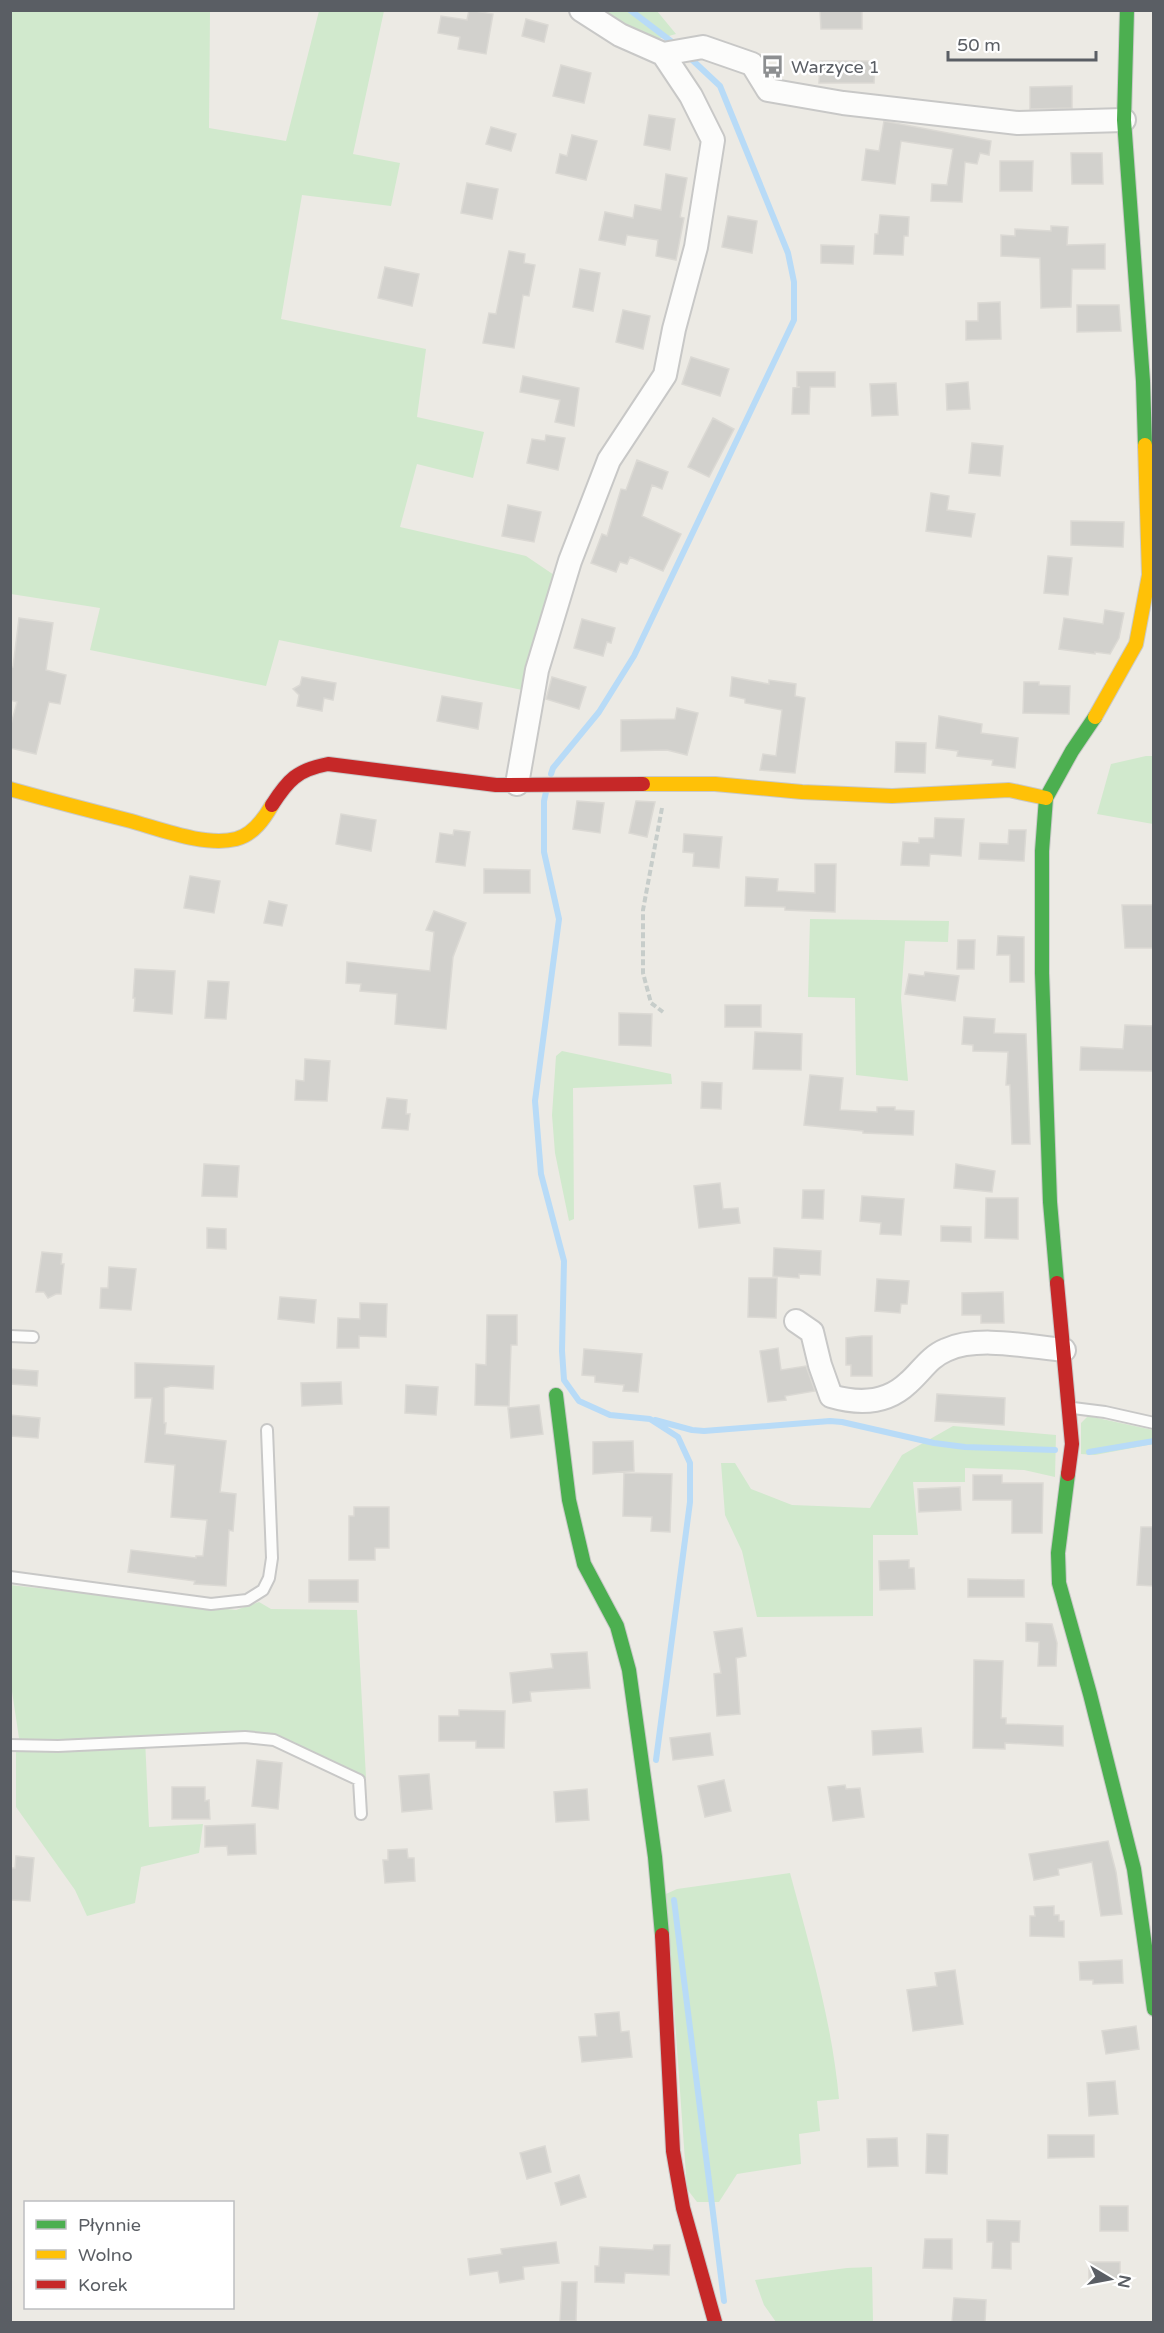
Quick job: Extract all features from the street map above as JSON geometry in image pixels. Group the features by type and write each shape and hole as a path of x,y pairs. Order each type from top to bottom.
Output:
{"street":[{"path":"581,10 620,35 665,54 703,47 752,64 768,90 822,99 1018,123 1124,120"},
{"path":"1127,10 1124,120 1143,381 1151,532 1149,575 1136,644 1102,707 1072,751 1046,798 1042,851 1042,973 1050,1202 1072,1444 1058,1552 1059,1583 1090,1694 1134,1869 1154,2009"},
{"path":"526,784 537,670 570,561 609,460 665,375 674,329 696,247 713,140 691,96 665,54"},
{"path":"10,789 177,834 220,840 231,840 249,833 289,780 317,765 345,765 467,783 496,785 715,784 802,792 892,796 1009,790 1046,798"},
{"path":"796,1321 812,1332 831,1396 850,1402 877,1401 907,1385 927,1362 946,1349 980,1342 1064,1350"},
{"path":"556,1395 568,1500 584,1564 617,1626 629,1670 656,1857 665,1970 673,2151 683,2208 715,2322"}],"lane":[{"path":"10,1336 33,1337"},
{"path":"1069,1408 1105,1412 1154,1423"},
{"path":"10,1577 211,1604 247,1600 263,1590 269,1578 272,1558 267,1430"},
{"path":"10,1745 58,1746 245,1737 274,1740 359,1780 361,1814"}],"path":[{"path":"663,1012 651,1003 643,973 643,910 667,784"}],"green space":[{"path":"10,11 210,11 209,128 286,141 319,11 384,11 353,154 400,163 391,206 302,195 281,319 426,349 417,417 484,432 473,478 417,464 400,527 526,556 554,575 527,691 279,640 266,686 90,650 100,608 11,594"},
{"path":"597,11 657,11 676,34 658,39 643,36"},
{"path":"1153,756 1153,824 1097,814 1111,764"},
{"path":"810,919 949,921 948,942 905,941 901,998 908,1081 856,1075 855,998 808,997"},
{"path":"562,1051 671,1074 672,1084 573,1088 574,1219 569,1221 555,1153 552,1115 556,1056"},
{"path":"1088,1416 1153,1430 1153,1444 1095,1455 1081,1454 1081,1423"},
{"path":"953,1426 1056,1435 1055,1477 1024,1470 965,1468 965,1482 913,1482 918,1535 873,1535 873,1616 757,1617 742,1551 725,1515 721,1463 735,1463 751,1489 792,1505 870,1508 902,1455"},
{"path":"10,1585 236,1610 259,1602 271,1609 357,1610 366,1778 282,1737 256,1734 145,1738 149,1827 203,1824 199,1853 141,1867 135,1903 87,1916 75,1890 16,1807 16,1752 19,1738 10,1678"},
{"path":"790,1873 826,2013 839,2099 817,2101 820,2131 799,2134 801,2164 737,2174 719,2202 697,2202 687,2189 666,1894 677,1889"},
{"path":"872,2267 873,2322 776,2322 764,2305 755,2280 847,2268"}],"building":[{"path":"469,10 493,14 486,54 458,49 460,37 438,33 441,16 467,20"},
{"path":"820,10 862,10 862,29 821,29"},
{"path":"526,19 548,25 544,42 522,36"},
{"path":"820,61 875,61 874,83 819,83"},
{"path":"561,65 591,73 584,103 553,96"},
{"path":"1072,86 1072,108 1030,109 1030,87"},
{"path":"649,115 675,119 670,150 644,145"},
{"path":"884,121 991,141 989,155 980,153 977,164 965,162 962,202 931,201 932,184 947,185 953,149 901,141 895,184 862,180 866,149 879,151"},
{"path":"491,127 516,134 511,151 486,144"},
{"path":"572,135 597,141 586,180 556,173 560,154 567,156"},
{"path":"1071,153 1102,153 1103,184 1072,184"},
{"path":"1000,161 1033,161 1032,191 1000,191"},
{"path":"666,174 687,178 680,217 684,218 676,260 656,256 658,240 627,235 625,245 599,240 605,212 633,218 635,205 661,210"},
{"path":"467,183 498,189 492,219 461,213"},
{"path":"880,215 909,217 908,236 904,236 903,255 874,254 875,234 878,234"},
{"path":"728,216 757,221 752,253 722,247"},
{"path":"1051,226 1068,227 1067,245 1105,244 1105,269 1072,269 1071,307 1041,308 1040,258 1001,256 1001,235 1015,236 1015,229 1051,231"},
{"path":"821,245 854,246 853,264 821,263"},
{"path":"509,251 525,254 524,263 535,265 529,296 523,295 514,348 483,343 489,313 496,314"},
{"path":"385,267 419,274 412,306 378,298"},
{"path":"580,269 600,273 593,311 573,307"},
{"path":"1000,302 1001,339 966,340 966,321 978,321 978,303"},
{"path":"1077,305 1119,305 1121,331 1077,332"},
{"path":"623,310 650,316 643,349 616,342"},
{"path":"691,357 729,369 720,396 682,384"},
{"path":"797,372 835,372 835,387 810,387 809,414 792,414 793,388 800,387 797,387"},
{"path":"523,376 579,388 574,426 555,422 560,400 520,392"},
{"path":"968,382 970,409 947,410 946,384"},
{"path":"896,383 898,415 872,416 870,384"},
{"path":"713,418 734,429 709,477 688,467"},
{"path":"546,435 565,438 558,470 527,463 532,439 545,441"},
{"path":"972,443 1003,446 1000,476 969,473"},
{"path":"637,460 668,472 662,489 652,485 642,516 681,534 663,571 630,557 627,564 620,562 616,572 591,563 602,534 607,536 621,489 626,490"},
{"path":"931,493 949,496 947,510 975,514 971,537 926,531"},
{"path":"508,505 541,512 534,542 502,536"},
{"path":"1071,521 1124,522 1123,547 1071,545"},
{"path":"1048,556 1072,558 1068,595 1044,593"},
{"path":"1105,610 1124,613 1119,638 1110,654 1059,649 1064,618 1103,624"},
{"path":"19,618 53,623 46,670 66,675 60,704 49,702 36,754 10,748 10,728 17,702 10,700 10,667 13,667"},
{"path":"582,619 615,628 611,643 607,642 603,656 574,648"},
{"path":"302,677 336,683 333,700 324,698 322,711 297,706 299,695 293,689 300,685"},
{"path":"552,677 586,687 579,709 546,699"},
{"path":"732,677 769,684 769,680 796,684 795,696 805,698 795,773 760,770 763,754 776,756 782,710 745,703 745,699 730,696"},
{"path":"1024,682 1070,686 1069,714 1023,713"},
{"path":"442,696 482,703 478,729 437,721"},
{"path":"677,708 698,713 687,755 667,750 621,751 621,720 675,719"},
{"path":"939,716 982,724 981,733 1018,738 1015,768 992,765 993,760 957,756 958,751 936,748"},
{"path":"896,742 926,743 925,773 895,772"},
{"path":"577,801 604,803 600,833 573,829"},
{"path":"636,801 655,802 647,837 629,833"},
{"path":"341,814 376,820 371,851 336,844"},
{"path":"935,818 964,819 961,856 930,854 929,866 901,865 903,842 919,843 919,838 934,838"},
{"path":"454,830 470,832 465,866 436,862 440,833 453,835"},
{"path":"1009,830 1026,830 1024,861 979,859 980,843 1008,844"},
{"path":"684,834 722,837 719,868 693,866 694,853 683,852"},
{"path":"815,864 836,864 835,912 745,906 746,877 778,879 777,891 815,893"},
{"path":"484,869 530,870 530,893 484,893"},
{"path":"190,876 220,881 214,913 184,908"},
{"path":"269,901 287,905 282,926 264,923"},
{"path":"1122,905 1154,905 1154,948 1125,948"},
{"path":"434,911 466,923 453,957 446,1029 395,1024 397,994 360,991 361,984 346,983 347,962 430,971 434,932 426,930"},
{"path":"998,936 1024,937 1024,982 1010,982 1010,955 997,955"},
{"path":"958,940 975,940 974,969 957,969"},
{"path":"135,969 175,971 172,1014 134,1011"},
{"path":"925,972 959,976 955,1001 905,994 909,974 924,976"},
{"path":"208,981 229,982 226,1019 205,1018"},
{"path":"725,1005 761,1005 761,1027 725,1027"},
{"path":"619,1013 652,1014 651,1046 619,1045"},
{"path":"964,1017 995,1019 994,1033 1026,1034 1030,1144 1012,1144 1010,1085 1006,1085 1008,1052 973,1051 973,1045 962,1044"},
{"path":"1125,1025 1154,1026 1154,1071 1080,1070 1081,1047 1123,1049"},
{"path":"755,1032 802,1034 801,1070 753,1069"},
{"path":"305,1059 330,1061 327,1101 295,1100 296,1080 304,1081"},
{"path":"810,1075 843,1078 840,1110 877,1112 877,1107 895,1107 895,1110 914,1111 913,1135 863,1133 863,1131 804,1125"},
{"path":"702,1082 722,1083 721,1109 701,1108"},
{"path":"387,1098 407,1100 406,1114 410,1114 408,1130 382,1128"},
{"path":"204,1164 239,1166 237,1197 202,1196"},
{"path":"956,1164 995,1171 992,1192 954,1188"},
{"path":"720,1183 723,1209 738,1208 740,1223 699,1228 694,1186"},
{"path":"803,1190 824,1190 823,1219 802,1218"},
{"path":"862,1196 904,1199 901,1235 880,1234 881,1223 860,1221"},
{"path":"986,1198 1018,1198 1018,1239 985,1238"},
{"path":"941,1226 971,1227 971,1242 941,1241"},
{"path":"207,1228 226,1229 226,1249 207,1248"},
{"path":"774,1248 821,1251 820,1275 799,1274 799,1278 773,1276"},
{"path":"42,1252 62,1254 61,1264 64,1264 61,1294 48,1298 44,1292 36,1292"},
{"path":"109,1267 136,1269 131,1310 100,1308 101,1288 108,1288"},
{"path":"749,1278 777,1278 776,1318 748,1317"},
{"path":"877,1279 909,1281 907,1304 901,1304 900,1313 875,1311"},
{"path":"1003,1292 1004,1323 981,1323 981,1315 962,1315 962,1293"},
{"path":"280,1297 316,1300 314,1323 278,1319"},
{"path":"360,1303 387,1304 386,1337 359,1336 359,1348 337,1348 338,1318 360,1319"},
{"path":"487,1315 517,1315 517,1345 511,1345 509,1406 475,1405 476,1364 486,1365"},
{"path":"872,1336 872,1376 851,1376 851,1365 846,1365 846,1338"},
{"path":"778,1348 781,1370 806,1366 815,1391 785,1396 786,1400 768,1402 760,1351"},
{"path":"584,1349 642,1354 638,1392 623,1391 624,1385 595,1382 595,1376 582,1375"},
{"path":"135,1363 214,1366 213,1389 171,1386 164,1388 164,1423 166,1423 165,1434 226,1441 220,1492 236,1494 233,1531 229,1530 226,1586 194,1584 195,1581 128,1572 131,1550 196,1558 196,1556 203,1556 207,1520 171,1517 175,1465 145,1462 152,1398 135,1398"},
{"path":"10,1369 38,1371 37,1386 10,1384"},
{"path":"341,1382 342,1404 302,1406 301,1383"},
{"path":"406,1385 438,1387 436,1415 405,1413"},
{"path":"937,1394 1005,1398 1004,1425 935,1421"},
{"path":"539,1405 543,1434 511,1438 508,1408"},
{"path":"10,1415 40,1418 38,1438 10,1436"},
{"path":"633,1441 634,1471 593,1474 593,1442"},
{"path":"624,1473 672,1474 670,1532 651,1531 652,1517 623,1516"},
{"path":"973,1475 1002,1475 1002,1483 1043,1483 1042,1533 1012,1533 1012,1500 973,1500"},
{"path":"960,1487 961,1510 919,1512 918,1489"},
{"path":"354,1507 389,1507 389,1548 375,1548 375,1560 349,1560 349,1516 354,1516"},
{"path":"1141,1527 1154,1527 1154,1586 1137,1585"},
{"path":"909,1560 909,1568 914,1568 915,1589 880,1590 879,1561"},
{"path":"968,1579 1024,1580 1024,1597 968,1597"},
{"path":"309,1580 358,1580 358,1602 309,1602"},
{"path":"1026,1623 1052,1624 1057,1643 1056,1666 1038,1666 1039,1642 1026,1641"},
{"path":"742,1628 746,1656 736,1658 740,1714 717,1716 714,1674 721,1673 714,1632"},
{"path":"587,1652 590,1688 530,1692 531,1701 513,1703 510,1673 553,1668 551,1654"},
{"path":"974,1660 1003,1661 1001,1718 1006,1718 1006,1724 1063,1726 1063,1746 1005,1743 1005,1749 973,1748"},
{"path":"459,1710 505,1711 504,1748 476,1748 476,1741 439,1741 439,1716 459,1716"},
{"path":"921,1728 923,1752 873,1755 872,1731"},
{"path":"710,1733 713,1755 673,1760 670,1738"},
{"path":"257,1760 282,1763 278,1809 252,1806"},
{"path":"429,1774 432,1809 402,1812 399,1776"},
{"path":"724,1780 731,1811 705,1817 698,1786"},
{"path":"845,1785 846,1789 860,1788 864,1817 833,1821 828,1787"},
{"path":"172,1787 205,1787 205,1801 209,1800 210,1819 172,1819"},
{"path":"587,1789 589,1820 556,1822 554,1792"},
{"path":"255,1824 256,1854 228,1855 227,1846 205,1847 205,1826"},
{"path":"1108,1841 1116,1872 1122,1914 1101,1916 1092,1862 1058,1869 1059,1875 1034,1880 1029,1854"},
{"path":"407,1849 408,1858 414,1858 415,1881 385,1883 383,1860 388,1860 388,1850"},
{"path":"16,1856 34,1858 30,1901 10,1900 10,1868 15,1868"},
{"path":"1054,1906 1054,1915 1059,1915 1059,1921 1064,1921 1064,1937 1030,1936 1030,1916 1035,1916 1034,1907"},
{"path":"1122,1960 1123,1983 1093,1984 1093,1980 1080,1980 1079,1962"},
{"path":"955,1970 963,2024 913,2031 907,1990 937,1986 935,1973"},
{"path":"619,2012 621,2032 629,2031 632,2057 582,2062 579,2037 597,2036 595,2014"},
{"path":"1136,2026 1139,2049 1106,2054 1102,2031"},
{"path":"1115,2081 1118,2114 1089,2116 1087,2083"},
{"path":"927,2134 948,2135 947,2174 926,2173"},
{"path":"1048,2135 1094,2135 1094,2157 1048,2158"},
{"path":"897,2138 898,2166 868,2167 867,2139"},
{"path":"545,2146 551,2172 527,2179 520,2153"},
{"path":"579,2175 586,2197 561,2205 555,2183"},
{"path":"1100,2206 1128,2206 1128,2231 1100,2231"},
{"path":"987,2220 1020,2221 1019,2242 1011,2242 1011,2269 992,2268 993,2242 987,2242"},
{"path":"925,2239 952,2239 952,2269 923,2268"},
{"path":"556,2242 559,2263 523,2267 524,2279 500,2283 498,2271 470,2275 468,2259 502,2254 501,2249"},
{"path":"654,2245 670,2245 669,2275 625,2273 624,2283 595,2282 595,2266 599,2266 600,2247 653,2250"},
{"path":"1089,2262 1120,2262 1120,2282 1089,2282"},
{"path":"562,2282 577,2282 576,2321 560,2321"},
{"path":"954,2298 986,2300 985,2322 952,2322"}],"waterway":[{"path":"630,10 676,45"},
{"path":"551,774 553,768 599,712 634,656 794,320 794,282 788,253 720,86 688,56"},
{"path":"546,792 544,852 559,919 535,1101 541,1174 564,1261 562,1351 564,1380 579,1401 610,1415 650,1419 678,1437 690,1463 690,1502 656,1760"},
{"path":"655,1420 704,1431 830,1421 934,1443 965,1447 1055,1450"},
{"path":"1089,1452 1154,1441"},
{"path":"674,1900 724,2301"}],"traffic: fast":[{"path":"1127,10 1124,120 1143,381 1145,445"},
{"path":"1057,1283 1050,1202 1042,973 1042,851 1046,798 1072,751 1095,717"},
{"path":"556,1395 569,1500 584,1564 617,1626 629,1670 655,1857 662,1935"},
{"path":"1068,1474 1058,1553 1059,1583 1090,1694 1134,1869 1154,2009"}],"traffic: slow":[{"path":"1095,717 1136,644 1149,575 1145,445"},
{"path":"643,784 715,784 802,792 892,796 1009,790 1046,798"},
{"path":"10,789 181,836 210,841 236,839 248,834 262,821 272,805"}],"traffic: jam":[{"path":"272,805 294,777 308,769 328,764 496,785 643,784"},
{"path":"1057,1283 1072,1444 1068,1474"},
{"path":"662,1935 673,2151 683,2208 715,2322"}],"place":[{"name":"Warzyce 1","path":"773,67"}]}
